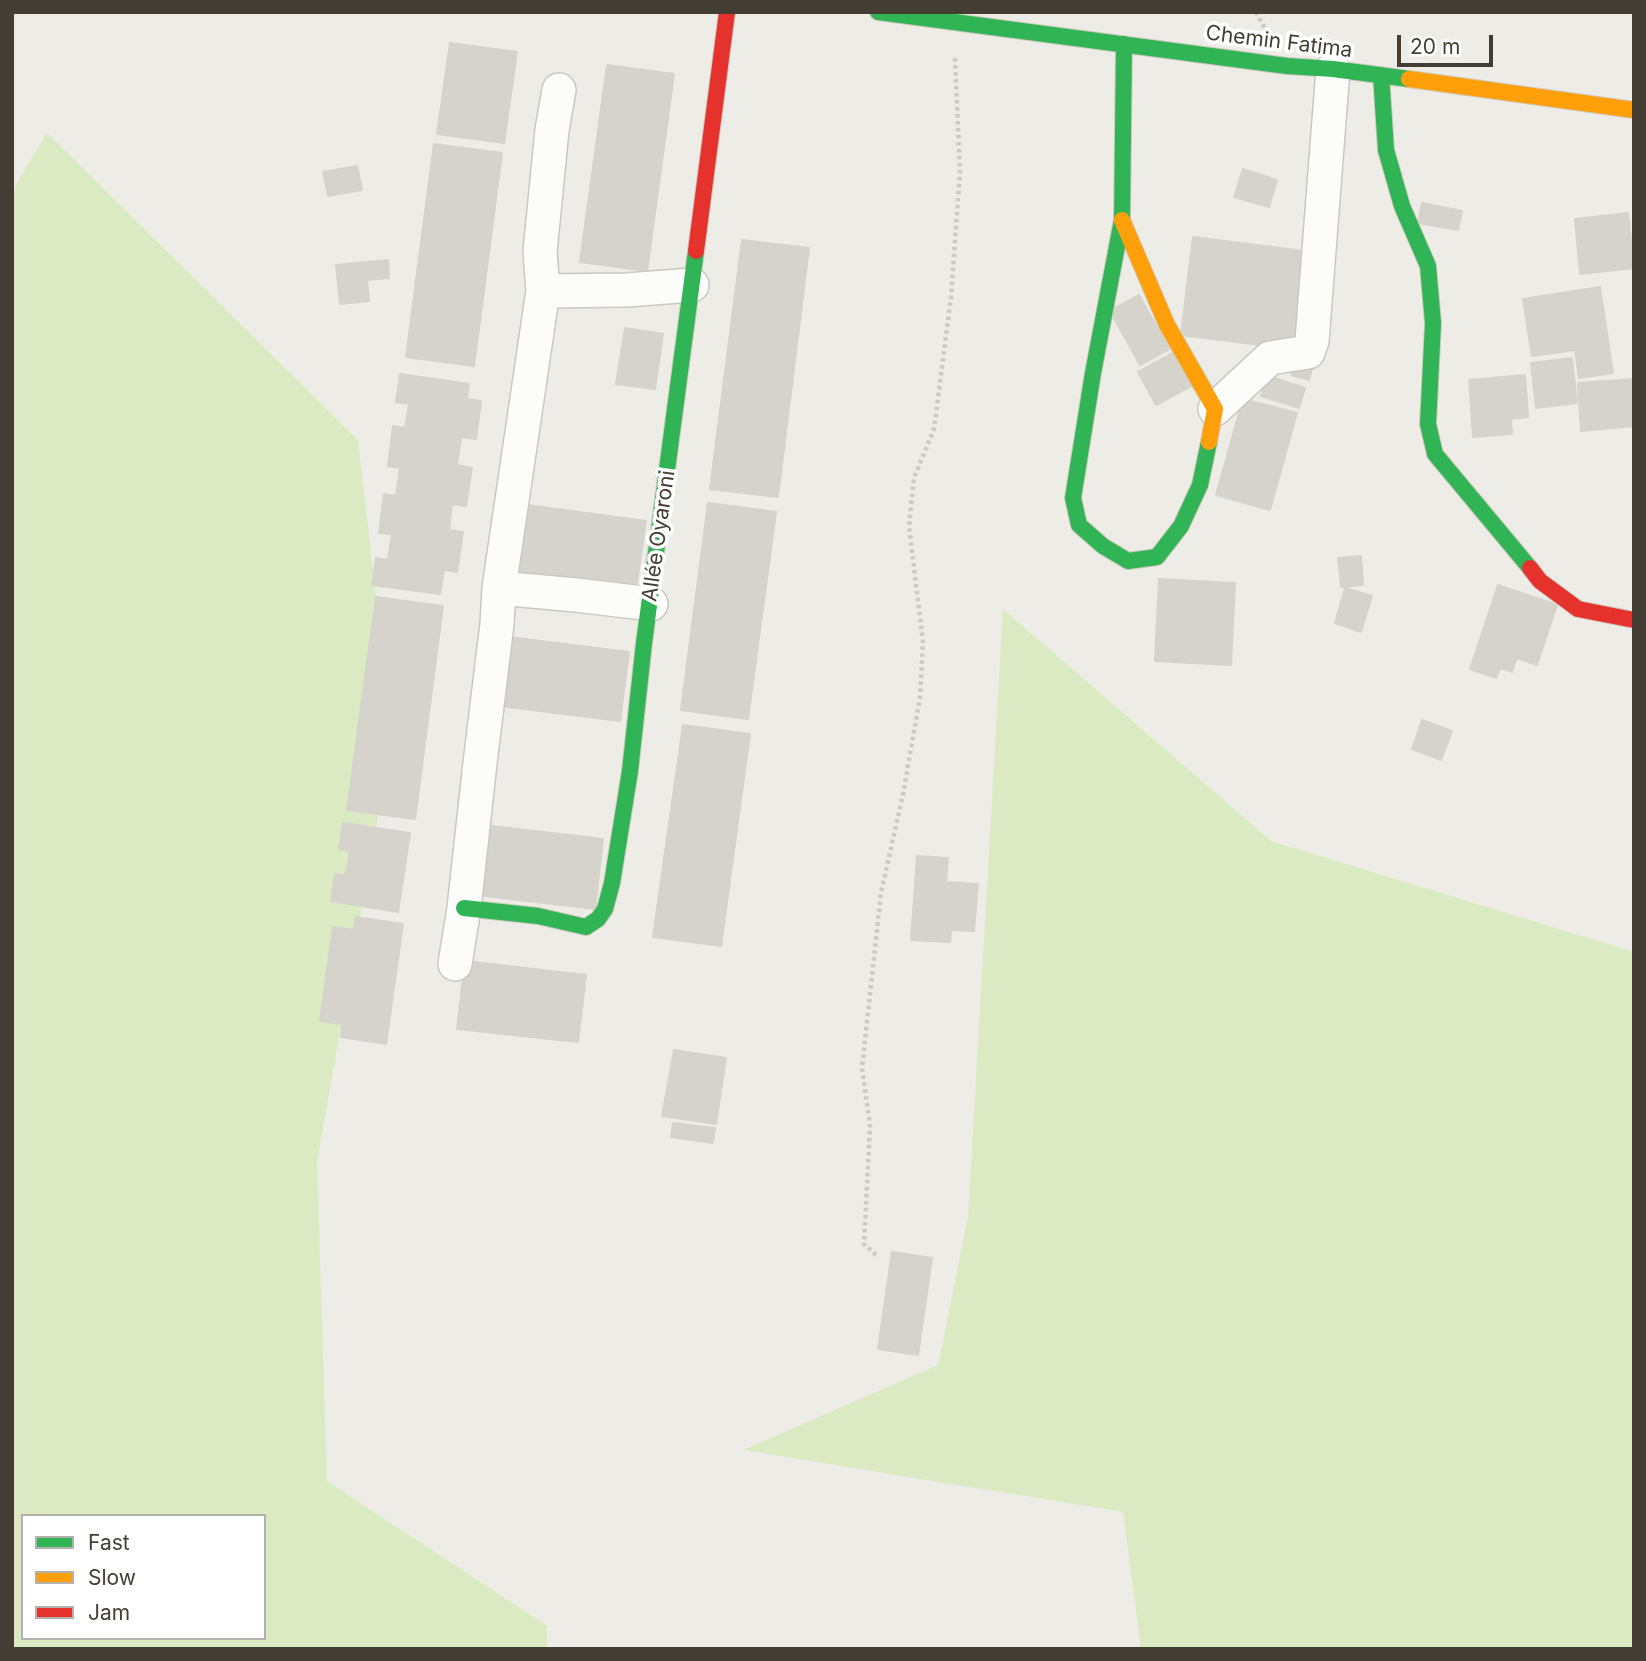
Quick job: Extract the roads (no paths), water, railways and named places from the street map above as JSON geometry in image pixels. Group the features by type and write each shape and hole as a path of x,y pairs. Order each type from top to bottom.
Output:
{"street":[{"name":"Allée Oyaroni","path":"464,908 538,916 586,927 598,919 605,909 631,771 644,643 727,12"},
{"name":"Chemin Fatima","path":"878,12 1287,66 1632,103"},
{"path":"1124,44 1122,220 1073,498 1079,526 1102,546 1128,561 1157,557 1181,526 1200,485 1214,409 1270,358 1308,352 1312,341 1334,69"},
{"path":"1381,75 1386,150 1402,206 1428,266 1433,323 1428,424 1435,454 1540,580 1578,609 1634,620"},
{"path":"455,964 464,908 499,588 543,291 540,252 552,130 559,90"},
{"path":"1122,220 1167,325 1214,409"},
{"path":"543,291 627,290 692,285"},
{"path":"499,588 651,604"}]}
